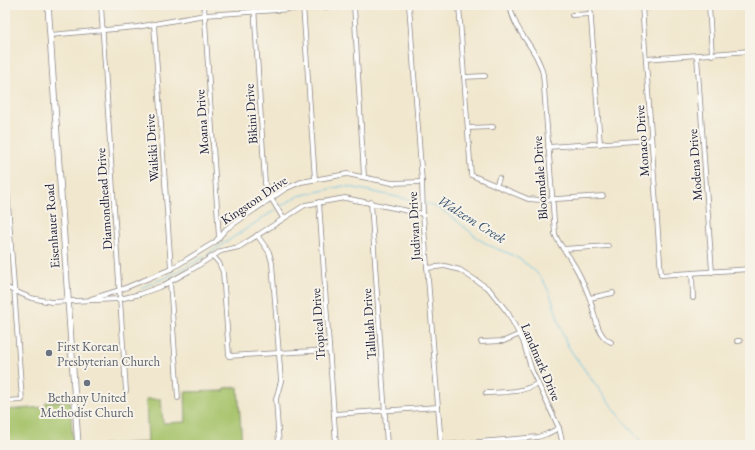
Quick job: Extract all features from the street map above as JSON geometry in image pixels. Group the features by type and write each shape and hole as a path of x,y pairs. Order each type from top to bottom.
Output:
{"main road":[{"name":"Eisenhauer Road","path":"48,5 78,445"}],"street":[{"name":"Diamondhead Drive","path":"101,5 126,391"},
{"name":"Moana Drive","path":"204,5 219,238"},
{"name":"Bikini Drive","path":"254,5 265,184 271,198 283,218"},
{"path":"50,35 154,25 205,15 350,5"},
{"path":"354,5 364,178"},
{"name":"Judivan Drive","path":"409,5 422,182 422,207 441,445"},
{"path":"459,5 471,175 528,198 552,199 603,196"},
{"name":"Bloomdale Drive","path":"510,5 517,27 533,50 542,68 555,234 572,262 590,298 601,332 611,342"},
{"path":"590,5 600,144"},
{"path":"642,6 680,5"},
{"path":"709,5 712,55"},
{"name":"Monaco Drive","path":"642,6 661,275 692,273"},
{"path":"304,7 315,180"},
{"path":"572,15 591,14"},
{"name":"Waikiki Drive","path":"154,25 171,269"},
{"path":"646,59 750,52"},
{"name":"Modena Drive","path":"697,56 712,272"},
{"path":"464,78 485,76"},
{"path":"468,128 493,126"},
{"path":"548,147 652,140"},
{"path":"5,160 22,400 5,402"},
{"name":"Kingston Drive","path":"5,287 30,298 44,301 88,299 120,290 171,269 208,247 219,238 226,229 271,198 296,184 343,174 397,184 422,182"},
{"path":"496,186 499,178"},
{"name":"Kingston Drive","path":"88,299 120,299 140,294 170,282 221,251 239,247 303,206 345,198 371,202 423,214"},
{"name":"Tropical Drive","path":"319,202 336,445"},
{"name":"Tallulah Drive","path":"371,202 387,445"},
{"path":"257,235 271,258 281,381 276,399 279,445"},
{"path":"563,249 608,246"},
{"path":"213,256 219,263 223,272 229,356 330,350"},
{"name":"Landmark Drive","path":"427,268 446,266 457,268 486,287 508,313 525,345 530,365 559,428 563,445"},
{"path":"693,298 692,273 750,269"},
{"path":"170,282 178,398"},
{"path":"590,298 613,293"},
{"path":"482,342 504,340 520,334"},
{"path":"486,393 521,390 532,387 538,383"},
{"path":"334,414 438,407"},
{"path":"441,445 538,437 559,428"}],"green space":[{"path":"238,387 242,445 102,445 148,442 146,399 161,399 163,423 186,422 185,392 224,391 225,388"},
{"path":"70,401 73,445 5,445 5,410 45,407 46,402"}],"waterway":[{"name":"Walzem Creek","path":"278,208 298,196 343,186 421,202"},
{"name":"Walzem Creek","path":"424,203 440,209 482,241 492,247 510,254 535,271 542,279 551,297 568,346 608,401 644,445"},
{"name":"Walzem Creek","path":"141,288 169,276 197,261 275,210"}],"place":[{"name":"First Korean Presbyterian Church","path":"49,353"},
{"name":"Bethany United Methodist Church","path":"87,383"}]}
